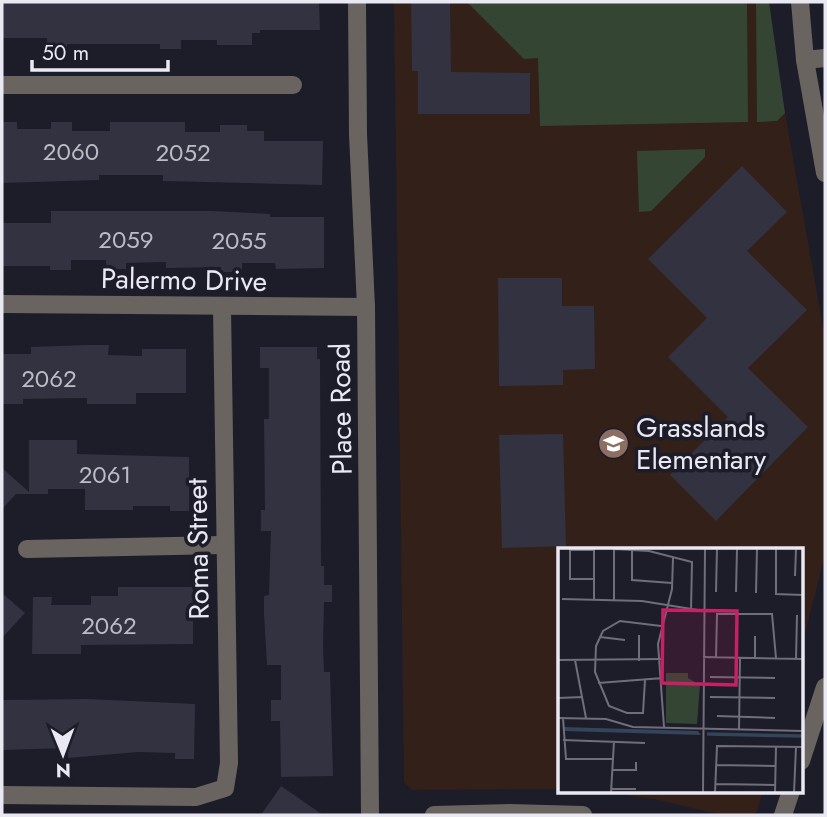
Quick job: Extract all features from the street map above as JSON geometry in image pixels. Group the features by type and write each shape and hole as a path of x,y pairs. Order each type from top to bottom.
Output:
{"street":[{"name":"Place Road","path":"357,2 358,134 366,307 370,815"},
{"path":"800,2 805,60 825,173"},
{"path":"805,60 825,58"},
{"path":"2,85 293,85"},
{"name":"Palermo Drive","path":"2,304 222,308 366,307"},
{"name":"Roma Street","path":"2,795 196,797 225,788 229,763 223,545 222,308"},
{"path":"27,549 223,545"},
{"path":"802,758 825,687"},
{"path":"783,815 791,792"},
{"path":"434,815 583,815"}],"shaded area":[{"name":"Grasslands Elementary","path":"394,2 769,2 776,62 825,338 825,555 802,645 802,548 558,548 558,789 412,790 404,782"},
{"path":"600,792 763,792 757,812 751,815 722,815 654,799"}],"green space":[{"path":"467,2 747,2 748,122 540,126 538,58 524,59"},
{"path":"756,2 769,2 785,113 777,121 757,122"},
{"path":"705,149 705,157 651,211 639,212 637,151"}],"building":[{"path":"2,2 319,2 320,30 260,30 260,33 252,33 252,45 217,45 217,40 181,40 181,49 160,49 160,44 67,44 67,49 47,49 47,38 2,38"},
{"path":"411,2 450,2 451,72 530,73 530,114 418,114 418,71 412,71"},
{"path":"2,122 17,122 17,129 51,129 51,122 72,122 72,131 110,131 110,122 185,122 185,132 220,132 220,125 247,125 247,131 264,131 264,141 323,141 322,185 163,181 163,175 99,175 99,180 2,183"},
{"path":"742,166 787,212 747,251 807,310 748,368 808,427 716,521 670,475 728,417 668,357 707,318 648,259"},
{"path":"51,211 213,211 270,214 270,217 324,217 324,268 276,269 275,263 242,263 242,272 221,272 221,267 166,268 166,262 126,263 126,269 106,269 106,260 71,260 71,270 50,270 50,266 2,266 2,223 51,223"},
{"path":"498,278 562,278 562,306 594,306 595,369 563,370 563,385 499,386"},
{"path":"109,345 108,355 142,356 142,349 186,349 186,393 136,393 136,404 87,404 87,398 23,399 23,404 2,404 2,354 31,354 31,347"},
{"path":"260,347 317,347 317,359 320,359 321,566 324,566 324,585 332,585 332,602 324,602 323,646 324,672 330,672 333,776 281,777 280,721 271,721 271,700 281,700 281,665 267,665 264,596 269,595 271,531 261,531 261,510 265,510 264,419 269,419 269,368 260,368"},
{"path":"563,434 566,546 502,548 499,435"},
{"path":"29,440 77,440 77,454 189,457 189,511 170,511 170,506 133,506 133,510 85,510 85,489 48,489 48,494 16,494 2,509 2,468 29,492"},
{"path":"118,587 193,587 193,644 81,645 81,654 32,654 33,597 52,597 51,605 91,605 91,596 118,596"},
{"path":"2,593 25,613 2,638"},
{"path":"88,699 195,704 194,759 175,759 175,753 138,752 68,758 67,748 2,750 2,700"},
{"path":"281,786 323,815 261,815"}],"place":[{"name":"Grasslands Elementary","path":"613,443"}]}
